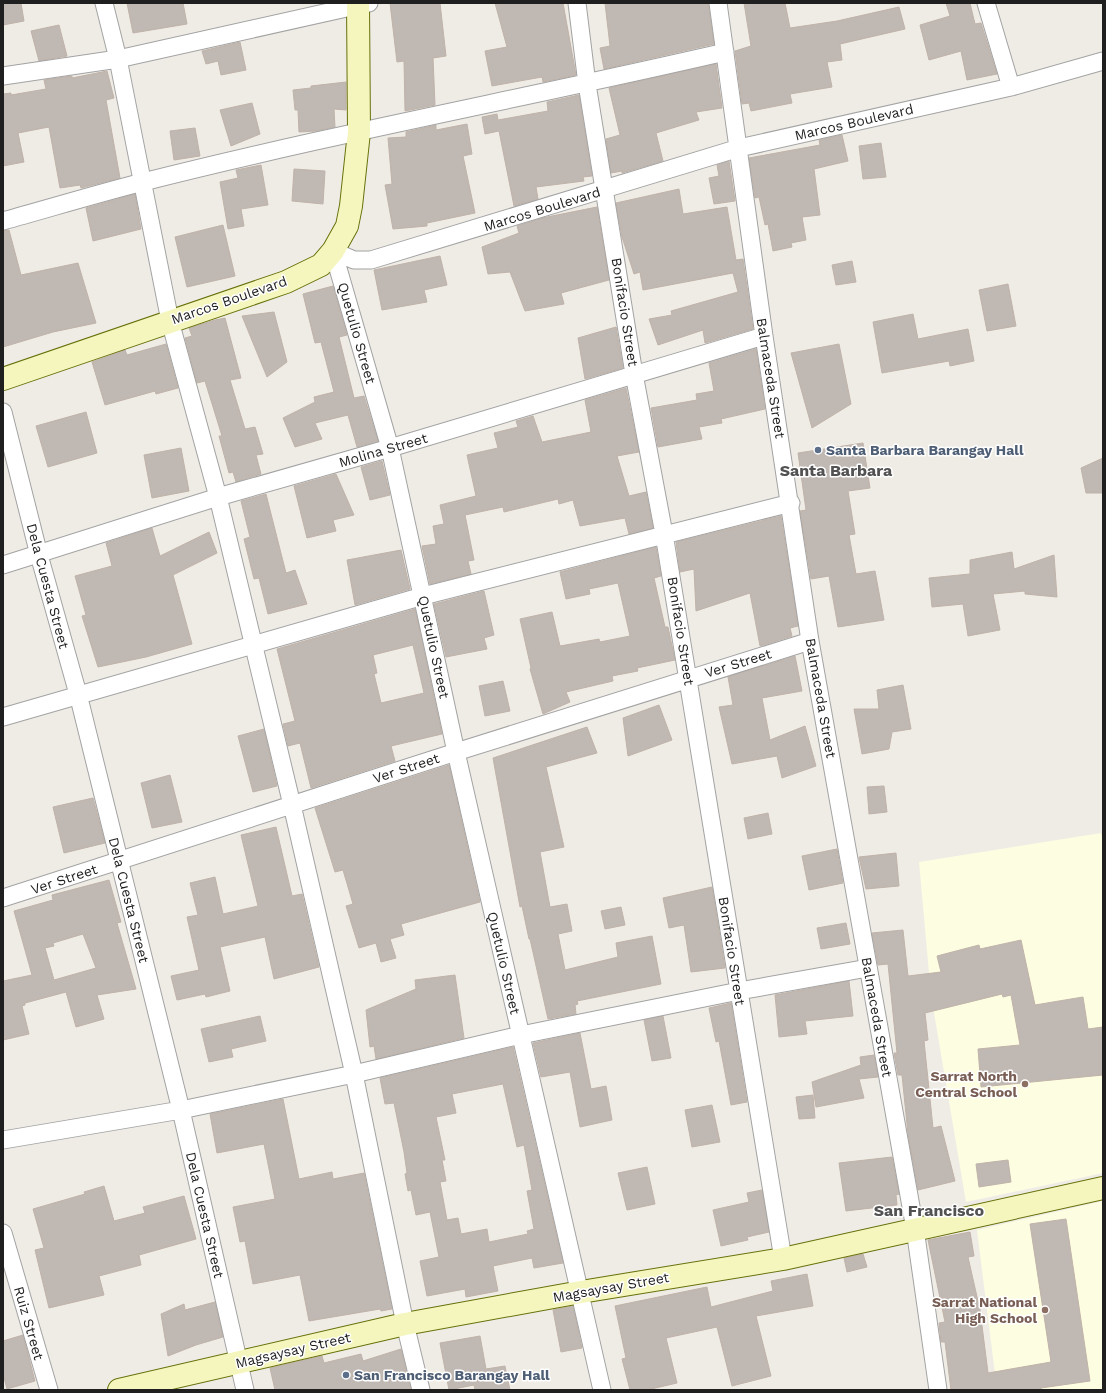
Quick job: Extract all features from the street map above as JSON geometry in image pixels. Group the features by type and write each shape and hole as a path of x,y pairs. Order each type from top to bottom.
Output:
{"main road":[{"path":"333,251 347,226 351,206 359,132 362,4"},
{"name":"Marcos Boulevard","path":"3,379 286,282 322,265 333,251"},
{"name":"Magsaysay Street","path":"119,1390 405,1324 581,1292 783,1259 1103,1188"}],"street":[{"path":"104,3 118,60 170,321 218,498 292,805 354,1074 405,1324 421,1390"},
{"name":"Bonifacio Street","path":"577,3 587,84 634,374 689,679 783,1259"},
{"name":"Balmaceda Street","path":"718,3 764,336 791,503 810,641 915,1229 938,1390"},
{"path":"986,3 1011,87"},
{"path":"3,76 118,60 362,4"},
{"path":"3,221 142,182 359,132 587,84 725,52"},
{"name":"Marcos Boulevard","path":"333,251 354,260 371,260 739,148 1011,87 1100,61"},
{"name":"Quetulio Street","path":"333,251 390,448 456,752 581,1292 602,1390"},
{"name":"Molina Street","path":"3,565 218,498 764,336"},
{"name":"Dela Cuesta Street","path":"3,412 39,555 78,694 181,1110 245,1390"},
{"path":"3,717 78,694 423,596 791,503"},
{"name":"Ver Street","path":"3,898 456,752 810,641"},
{"path":"3,1140 181,1110 354,1074 521,1035 739,991 868,968"},
{"name":"Ruiz Street","path":"3,1234 49,1390"}],"shaded area":[{"name":"Sarrat North Central School","path":"1101,833 1103,842 1103,1173 966,1202 931,995 919,862"},
{"name":"Sarrat National High School","path":"1103,1201 1103,1390 997,1390 977,1230"}],"building":[{"path":"3,3 21,3 24,21 3,25"},
{"path":"127,3 183,3 187,24 133,33"},
{"path":"390,3 440,3 446,56 433,58 435,105 405,111 404,61 397,62"},
{"path":"495,3 563,3 576,75 543,82 542,77 492,86 485,51 507,47"},
{"path":"605,3 708,3 714,44 604,69 600,48 610,46"},
{"path":"744,3 785,3 790,28 837,21 899,7 905,29 840,44 842,60 827,62 832,87 790,94 792,103 751,111 749,103 742,104 735,51 751,46"},
{"path":"946,3 970,3 975,24 981,23 997,74 967,80 961,51 929,60 920,25 950,16"},
{"path":"59,25 67,56 39,61 31,31"},
{"path":"240,42 246,70 221,75 218,61 206,64 202,51"},
{"path":"716,64 722,108 696,112 699,120 656,133 663,161 622,173 622,171 611,173 606,139 620,135 609,88"},
{"path":"107,71 114,98 106,100 120,178 81,188 80,185 60,188 49,127 18,133 24,162 3,166 3,94 11,93 11,95 46,89 44,80 72,76 72,78"},
{"path":"346,82 346,110 334,109 335,127 316,131 299,132 298,110 295,110 293,90 311,88 311,86"},
{"path":"579,95 592,176 583,177 584,181 536,187 538,199 514,206 499,131 485,134 482,117 497,114 498,120 548,111 547,102"},
{"path":"252,103 260,134 231,146 220,110"},
{"path":"467,124 472,154 463,156 475,213 427,223 427,226 393,229 385,185 392,184 388,138 406,137 406,132 436,125 436,130"},
{"path":"195,128 200,156 174,160 170,131"},
{"path":"842,135 848,161 814,169 820,215 802,217 806,240 791,243 792,247 773,251 768,224 765,225 759,197 755,198 749,158 820,145 819,140"},
{"path":"881,143 886,177 863,179 859,146"},
{"path":"729,161 735,201 714,204 709,178 719,176 717,165"},
{"path":"261,165 268,205 241,209 244,226 228,229 220,182 238,178 236,170"},
{"path":"294,169 325,171 323,204 292,201"},
{"path":"679,189 683,214 727,207 736,260 743,259 753,329 705,343 703,330 658,345 649,319 672,315 671,311 738,292 733,273 643,290 640,272 634,274 622,237 616,203"},
{"path":"135,194 141,229 93,241 86,208"},
{"path":"597,207 609,280 561,293 564,304 525,311 510,272 488,274 482,247 519,233 517,226 542,218"},
{"path":"223,225 235,276 187,287 175,237"},
{"path":"9,230 21,275 78,263 96,323 53,332 3,347 3,231"},
{"path":"440,256 447,285 424,290 427,302 382,310 374,270"},
{"path":"852,261 856,282 836,285 832,265"},
{"path":"1008,284 1016,326 987,331 979,290"},
{"path":"333,286 347,335 339,337 354,398 364,396 378,441 357,447 348,415 315,423 322,439 295,447 283,418 315,402 314,397 334,392 321,342 315,343 303,294"},
{"path":"274,312 287,362 267,377 242,316"},
{"path":"913,314 918,339 968,329 974,361 950,366 949,361 882,373 873,322"},
{"path":"225,318 241,378 230,380 245,429 255,427 263,454 256,455 261,474 236,482 233,472 229,473 219,436 222,436 205,381 197,383 185,338 192,336 189,328"},
{"path":"616,327 623,368 585,379 578,338"},
{"path":"166,344 178,388 156,394 155,391 105,405 92,362 125,350 127,355"},
{"path":"839,344 851,404 812,428 791,353"},
{"path":"756,349 765,409 721,419 722,423 699,427 702,439 658,447 651,408 697,400 696,394 714,391 709,363"},
{"path":"626,388 639,452 617,456 629,496 646,492 653,528 629,534 625,518 580,526 573,500 559,504 558,499 504,512 503,507 465,515 474,560 468,561 471,574 430,584 422,546 436,544 433,526 444,524 440,505 476,496 467,455 498,448 494,433 518,427 516,421 533,416 542,442 591,432 585,400"},
{"path":"86,412 97,453 48,467 36,426"},
{"path":"863,443 870,488 848,491 855,534 849,535 856,574 875,571 884,620 838,627 829,576 811,579 800,511 806,510 798,453"},
{"path":"181,448 189,491 152,498 144,455"},
{"path":"1103,458 1103,493 1086,493 1081,468"},
{"path":"382,461 390,495 370,500 361,467"},
{"path":"336,474 354,515 333,520 336,531 307,538 294,486"},
{"path":"266,494 286,573 295,570 307,604 268,614 259,578 254,579 244,539 250,537 241,501"},
{"path":"781,516 798,626 790,628 792,636 760,646 750,593 696,611 694,569 680,572 676,542"},
{"path":"152,528 160,556 209,532 217,553 173,575 192,644 146,657 98,667 82,616 86,615 75,576 112,566 106,543"},
{"path":"656,547 661,576 654,578 665,627 668,627 675,660 637,668 638,671 612,676 613,681 566,692 570,702 543,714 530,669 520,619 552,612 560,646 599,639 600,642 630,636 618,583 589,589 590,594 566,599 560,572"},
{"path":"401,550 410,589 355,605 347,560"},
{"path":"1012,552 1014,569 1054,555 1057,597 1025,594 1025,591 993,594 1000,630 968,636 963,604 932,607 929,578 970,574 970,560"},
{"path":"484,591 494,635 484,638 487,649 446,657 434,604"},
{"path":"415,609 442,734 391,746 395,761 311,788 300,743 288,746 283,724 295,721 277,649","holes":["413,645 424,693 381,703 374,674 377,673 373,655"]},
{"path":"795,656 802,691 762,698 770,740 805,726 816,766 782,778 777,756 732,764 719,707 733,705 728,677"},
{"path":"503,681 510,711 485,716 479,686"},
{"path":"903,685 911,729 892,732 889,749 862,754 854,709 879,709 877,690"},
{"path":"659,705 672,740 628,756 623,718"},
{"path":"587,727 597,753 546,767 564,847 540,852 550,907 567,904 572,931 558,934 565,970 618,957 616,943 652,936 661,984 577,1001 578,1004 575,1005 576,1014 548,1019 522,906 520,907 493,758"},
{"path":"264,729 277,786 253,792 238,736"},
{"path":"449,765 480,902 401,924 404,935 390,939 396,958 381,962 376,943 359,948 346,906 353,904 343,870 335,872 315,808"},
{"path":"170,775 182,822 152,828 141,783"},
{"path":"884,786 887,812 869,814 867,787"},
{"path":"93,798 105,843 64,853 53,807"},
{"path":"768,813 772,834 748,839 744,818"},
{"path":"276,827 292,896 302,894 319,967 274,979 265,937 220,947 230,991 206,997 205,994 177,1000 171,976 199,970 187,917 198,915 190,883 215,877 223,914 258,906 241,835"},
{"path":"837,849 843,883 809,890 802,856"},
{"path":"896,853 899,886 866,889 859,857"},
{"path":"109,880 121,922 117,923 136,989 97,995 104,1019 76,1027 66,992 25,1003 25,1005 22,1006 29,1034 3,1040 3,981 32,975 14,911 53,900 52,895","holes":["83,934 96,968 54,980 45,948 54,946 53,943"]},
{"path":"712,887 725,968 691,972 684,925 669,928 663,898"},
{"path":"621,907 625,925 605,929 601,911"},
{"path":"846,923 850,944 821,949 817,928"},
{"path":"903,930 908,976 941,972 937,956 979,945 980,949 1021,940 1035,1005 1083,997 1088,1029 1103,1027 1103,1075 981,1087 978,1049 1020,1045 1011,995 1003,997 1002,994 925,1013 928,1040 924,1041 933,1128 941,1126 955,1181 918,1190 908,1134 902,1075 898,1075 894,1053 897,1053 888,964 878,965 872,933"},
{"path":"455,975 464,1038 376,1059 374,1046 370,1047 366,1010 416,989 415,980"},
{"path":"849,981 853,1016 805,1021 807,1034 779,1037 775,995"},
{"path":"731,1003 747,1102 731,1105 719,1041 716,1042 709,1008"},
{"path":"260,1016 266,1041 231,1049 233,1057 209,1062 201,1029"},
{"path":"663,1016 671,1058 652,1061 644,1020"},
{"path":"580,1033 591,1089 606,1086 612,1120 580,1127 570,1072 541,1077 533,1043"},
{"path":"513,1047 563,1263 534,1268 532,1258 493,1266 498,1291 466,1297 465,1289 427,1296 420,1261 439,1257 430,1212 416,1215 411,1190 408,1191 405,1174 407,1173 404,1152 394,1103 385,1104 380,1078","holes":["503,1084 517,1147 524,1145 532,1190 527,1191 534,1229 527,1231 528,1234 489,1242 487,1229 461,1234 458,1218 447,1220 440,1182 446,1181 442,1160 445,1160 436,1117 456,1113 452,1094"]},
{"path":"874,1055 878,1077 859,1079 864,1098 816,1107 812,1082 861,1065 860,1057"},
{"path":"813,1095 815,1118 799,1119 796,1097"},
{"path":"283,1099 299,1179 332,1172 333,1179 364,1173 392,1309 381,1311 380,1309 309,1321 300,1275 253,1284 245,1241 240,1242 233,1207 275,1199 264,1144 217,1153 210,1114"},
{"path":"712,1105 720,1142 692,1147 685,1110"},
{"path":"892,1157 899,1194 896,1195 897,1205 846,1211 839,1163"},
{"path":"1008,1160 1011,1182 979,1187 976,1164"},
{"path":"647,1167 655,1204 627,1210 618,1173"},
{"path":"104,1186 114,1221 145,1213 143,1207 184,1196 196,1239 139,1255 141,1265 99,1276 104,1295 49,1308 35,1250 44,1248 33,1209 85,1194 84,1192"},
{"path":"762,1190 769,1232 747,1237 748,1240 721,1246 713,1210 749,1202 747,1193"},
{"path":"1066,1219 1090,1381 1041,1388 1041,1390 951,1390 945,1342 941,1342 939,1323 945,1322 928,1240 970,1232 974,1256 968,1257 980,1310 988,1373 1051,1362 1030,1224"},
{"path":"863,1254 867,1267 847,1272 844,1258"},
{"path":"807,1274 813,1306 756,1316 771,1376 732,1386 717,1327 666,1338 677,1383 647,1390 630,1390 622,1359 626,1358 615,1306 707,1287 711,1307 773,1291 771,1281"},
{"path":"215,1302 223,1337 196,1345 168,1356 161,1314 184,1304 185,1310"},
{"path":"573,1306 582,1348 561,1352 553,1310"},
{"path":"23,1335 35,1381 7,1389 3,1374 3,1341"},
{"path":"480,1336 486,1369 505,1366 510,1390 475,1390 474,1385 449,1390 440,1343"},
{"path":"401,1349 411,1390 275,1390 270,1368 322,1356 324,1363 361,1354 363,1361"}],"place":[{"name":"Santa Barbara Barangay Hall","path":"818,450"},
{"name":"Sarrat North Central School","path":"1025,1084"},
{"name":"Sarrat National High School","path":"1045,1310"},
{"name":"San Francisco Barangay Hall","path":"346,1375"}],"district":[{"name":"Santa Barbara","path":"836,470"},
{"name":"San Francisco","path":"929,1210"}]}
